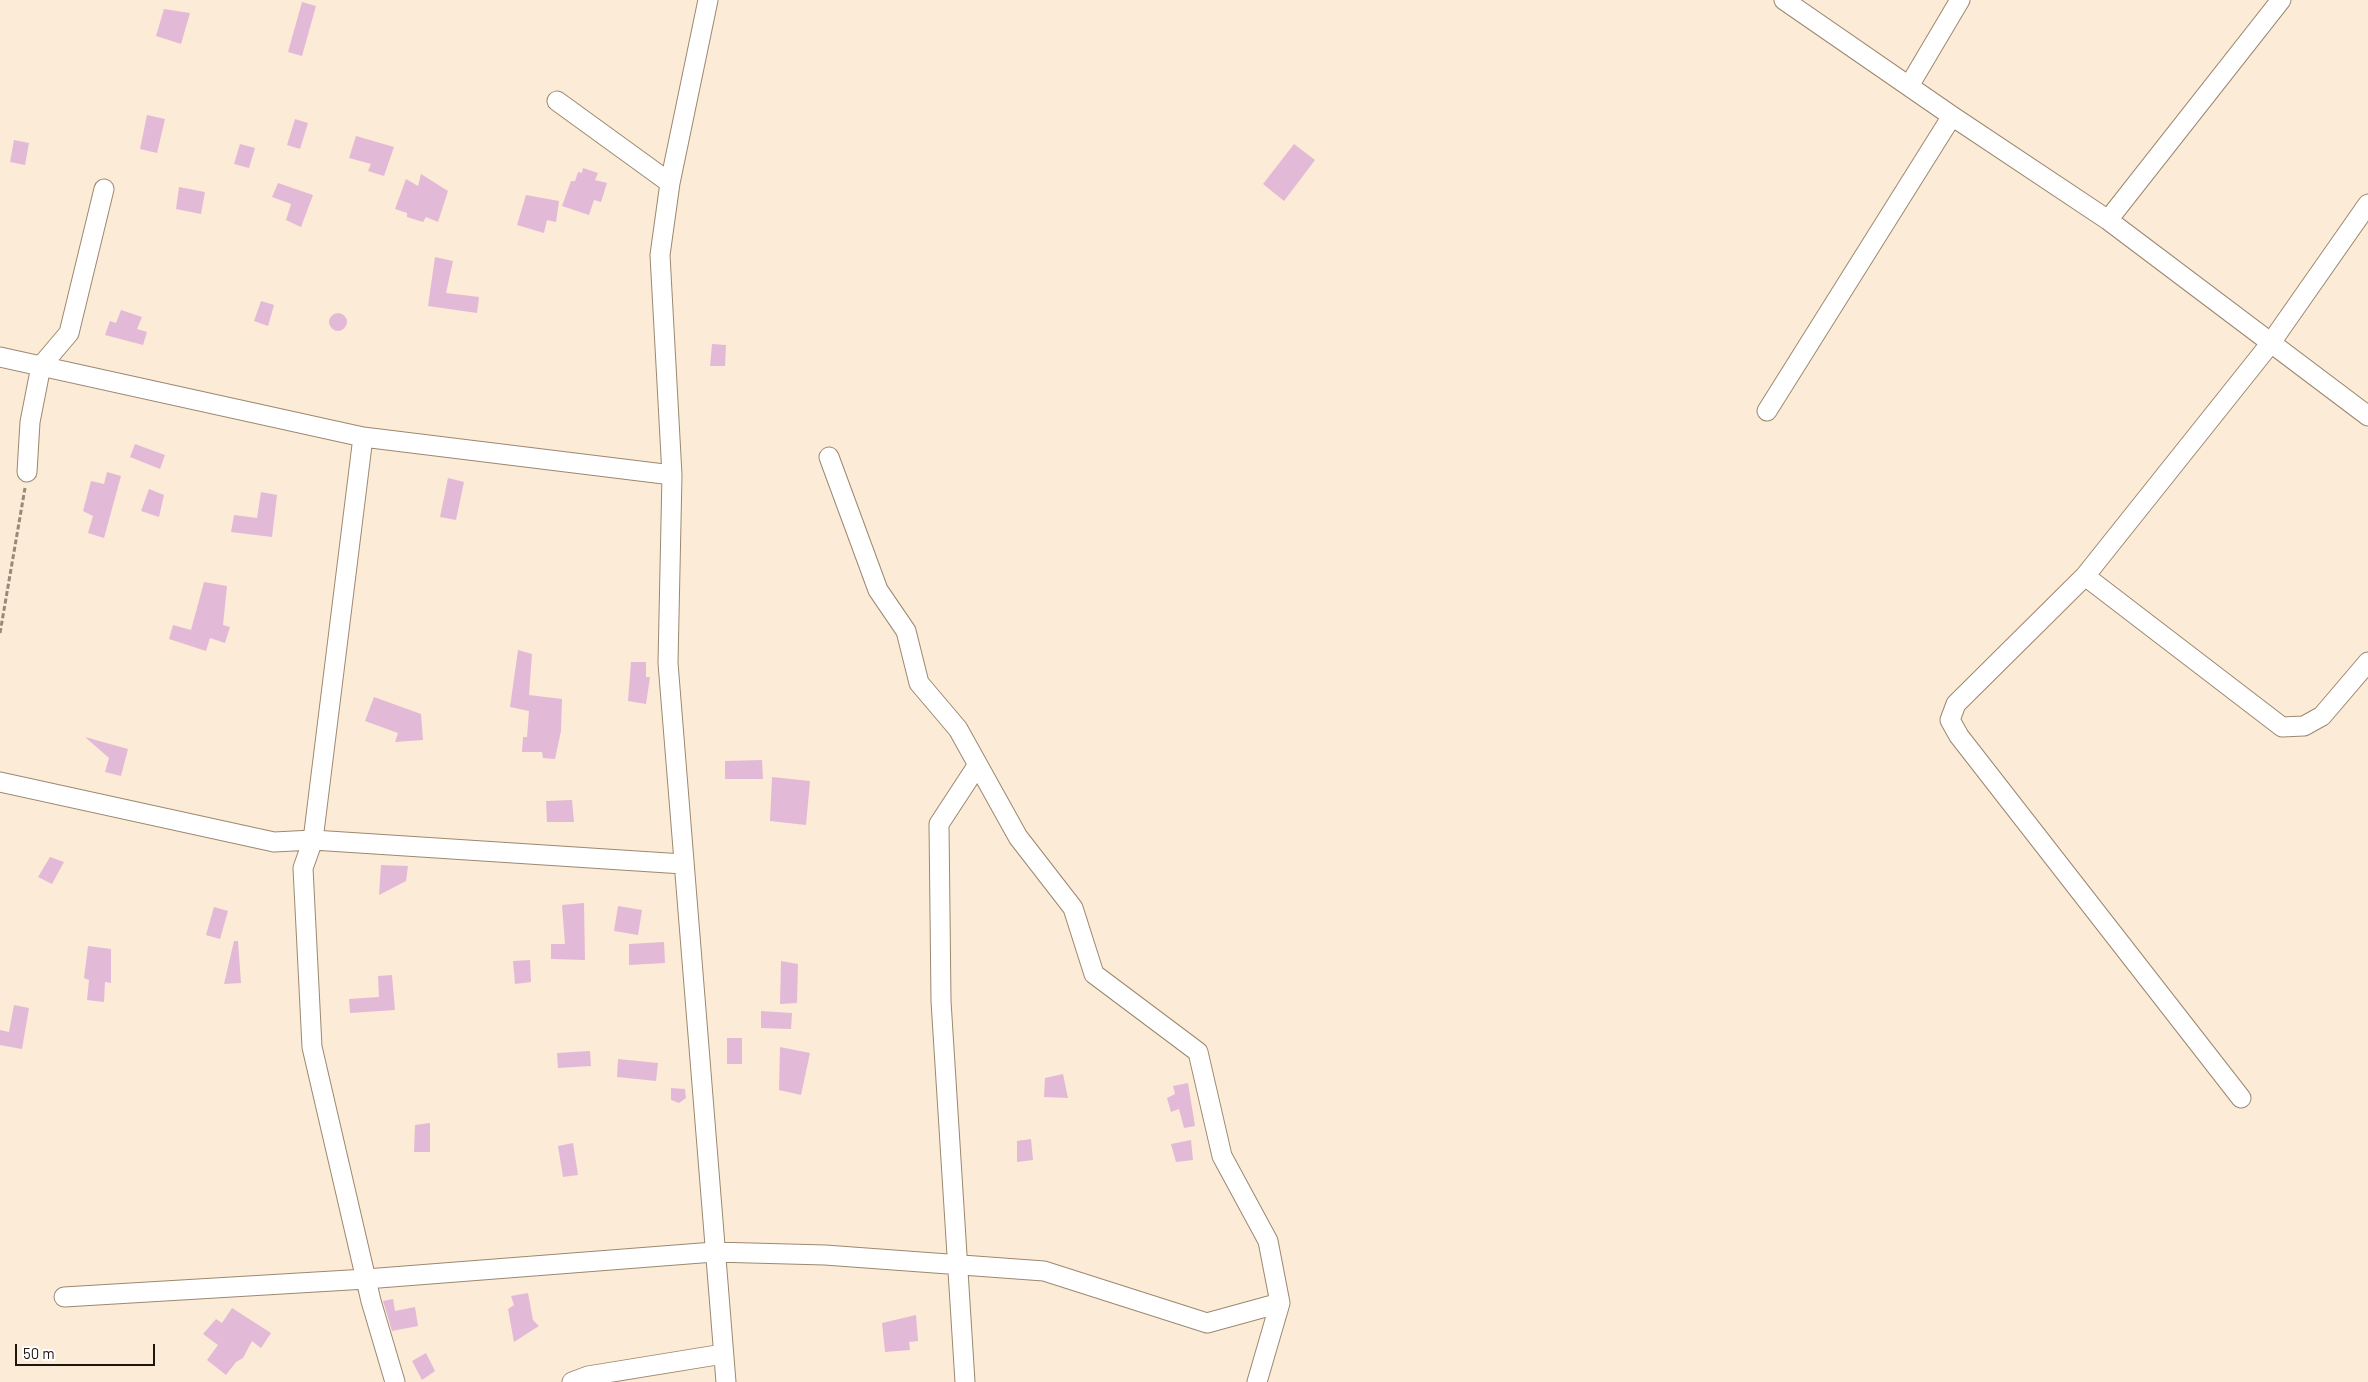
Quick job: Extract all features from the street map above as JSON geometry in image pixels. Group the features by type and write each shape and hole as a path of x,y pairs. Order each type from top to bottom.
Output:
{"street":[{"path":"708,0 670,182 660,255 672,475 668,663 714,1252 726,1382"},
{"path":"1784,0 1952,116 2108,220 2368,416"},
{"path":"1909,86 1960,0"},
{"path":"2108,220 2281,0"},
{"path":"556,101 670,182"},
{"path":"1767,411 1952,116"},
{"path":"27,472 30,422 41,366 69,332 104,189"},
{"path":"2241,1098 1959,736 1950,720 1956,704 2085,576 2270,344 2368,204"},
{"path":"0,357 363,437 672,475"},
{"path":"363,437 313,840 303,868 312,1047 366,1279 395,1382"},
{"path":"829,457 878,590 906,631 919,683 958,728 977,766 1018,837 1072,908 1094,974 1198,1052 1222,1156 1268,1241 1280,1303 1257,1382"},
{"path":"2085,576 2282,727 2304,726 2322,716 2368,662"},
{"path":"965,1382 941,1001 939,824 977,766"},
{"path":"0,782 274,842 313,840 683,864"},
{"path":"64,1297 366,1279 714,1252 825,1254 1044,1271 1207,1323 1280,1303"},
{"path":"572,1382 588,1376 723,1354"}],"path":[{"path":"0,633 27,472"}],"building":[{"path":"302,2 316,6 302,56 288,52"},
{"path":"164,9 190,13 181,44 156,36"},
{"path":"147,115 165,119 157,153 140,149"},
{"path":"295,119 308,123 300,149 287,145"},
{"path":"356,136 394,147 384,176 368,171 371,164 349,158"},
{"path":"14,140 29,143 25,165 10,162"},
{"path":"240,144 255,148 249,168 234,164"},
{"path":"1294,144 1315,160 1284,201 1263,184"},
{"path":"583,168 598,173 595,180 607,183 601,202 594,200 589,215 562,206 571,181 575,181 578,172 582,173"},
{"path":"421,174 448,191 438,222 426,217 423,222 407,217 407,213 395,209 406,179 418,186"},
{"path":"278,183 313,195 301,227 286,220 291,204 272,197"},
{"path":"179,187 205,192 201,214 176,209"},
{"path":"526,195 559,201 556,222 547,220 544,233 517,225"},
{"path":"435,257 453,261 446,293 479,297 477,313 428,306"},
{"path":"261,301 274,305 268,326 254,321"},
{"path":"121,310 142,317 137,329 147,332 143,345 105,335 110,321 116,323"},
{"path":"338,313 344,316 347,322 344,328 338,331 332,328 329,322 332,316"},
{"path":"712,344 726,345 725,366 710,366"},
{"path":"135,444 165,455 160,469 130,457"},
{"path":"107,472 121,476 104,538 88,533 93,516 83,511 91,481 104,484"},
{"path":"448,478 464,482 456,520 440,517"},
{"path":"149,489 164,495 159,517 141,511"},
{"path":"261,492 277,495 272,537 231,532 234,515 257,518"},
{"path":"204,582 227,586 223,625 230,627 225,643 210,638 206,651 169,639 173,625 191,630"},
{"path":"518,650 532,654 529,695 562,699 561,731 555,759 543,758 542,752 522,752 523,737 527,737 529,711 510,707"},
{"path":"631,662 646,662 646,677 650,677 646,704 628,701"},
{"path":"374,697 421,714 423,740 395,742 398,733 365,721"},
{"path":"85,737 128,749 121,776 105,772 109,758"},
{"path":"762,760 763,779 725,779 725,761"},
{"path":"772,777 810,781 806,825 770,821"},
{"path":"572,800 574,822 547,822 546,801"},
{"path":"50,857 64,862 52,884 38,877"},
{"path":"381,865 408,866 406,881 379,895"},
{"path":"584,903 585,960 551,959 551,944 565,944 562,905"},
{"path":"618,906 642,910 638,935 614,931"},
{"path":"214,907 228,911 220,939 206,935"},
{"path":"234,941 238,941 241,983 224,984"},
{"path":"664,942 665,963 629,965 629,944"},
{"path":"88,946 111,949 111,983 105,982 104,1002 87,1000 89,980 84,978"},
{"path":"530,960 531,982 515,984 513,961"},
{"path":"781,961 798,964 797,1003 780,1004"},
{"path":"392,975 395,1010 350,1013 349,999 379,997 378,976"},
{"path":"14,1005 29,1008 22,1049 0,1045 0,1030 9,1032"},
{"path":"761,1011 792,1013 791,1029 761,1028"},
{"path":"727,1038 742,1038 742,1064 727,1064"},
{"path":"780,1047 810,1053 801,1095 779,1090"},
{"path":"590,1051 591,1066 558,1068 557,1053"},
{"path":"618,1059 658,1063 656,1081 617,1077"},
{"path":"1063,1074 1068,1098 1044,1097 1045,1078"},
{"path":"1188,1083 1195,1126 1184,1128 1179,1109 1171,1112 1167,1098 1175,1094 1173,1086"},
{"path":"671,1088 685,1089 686,1098 679,1103 671,1100"},
{"path":"430,1123 430,1152 414,1152 415,1125"},
{"path":"1031,1139 1033,1160 1017,1162 1017,1141"},
{"path":"1191,1140 1193,1160 1176,1162 1171,1144"},
{"path":"573,1143 578,1175 563,1177 558,1146"},
{"path":"528,1293 533,1320 539,1326 514,1342 508,1309 514,1305 511,1296"},
{"path":"393,1299 395,1311 415,1307 418,1326 392,1331 383,1301"},
{"path":"232,1308 271,1333 261,1348 252,1341 243,1358 236,1362 226,1375 207,1360 218,1345 203,1334 216,1319 222,1323"},
{"path":"916,1315 918,1341 909,1342 910,1350 885,1352 882,1323"},
{"path":"426,1353 435,1371 422,1380 412,1361"}]}
